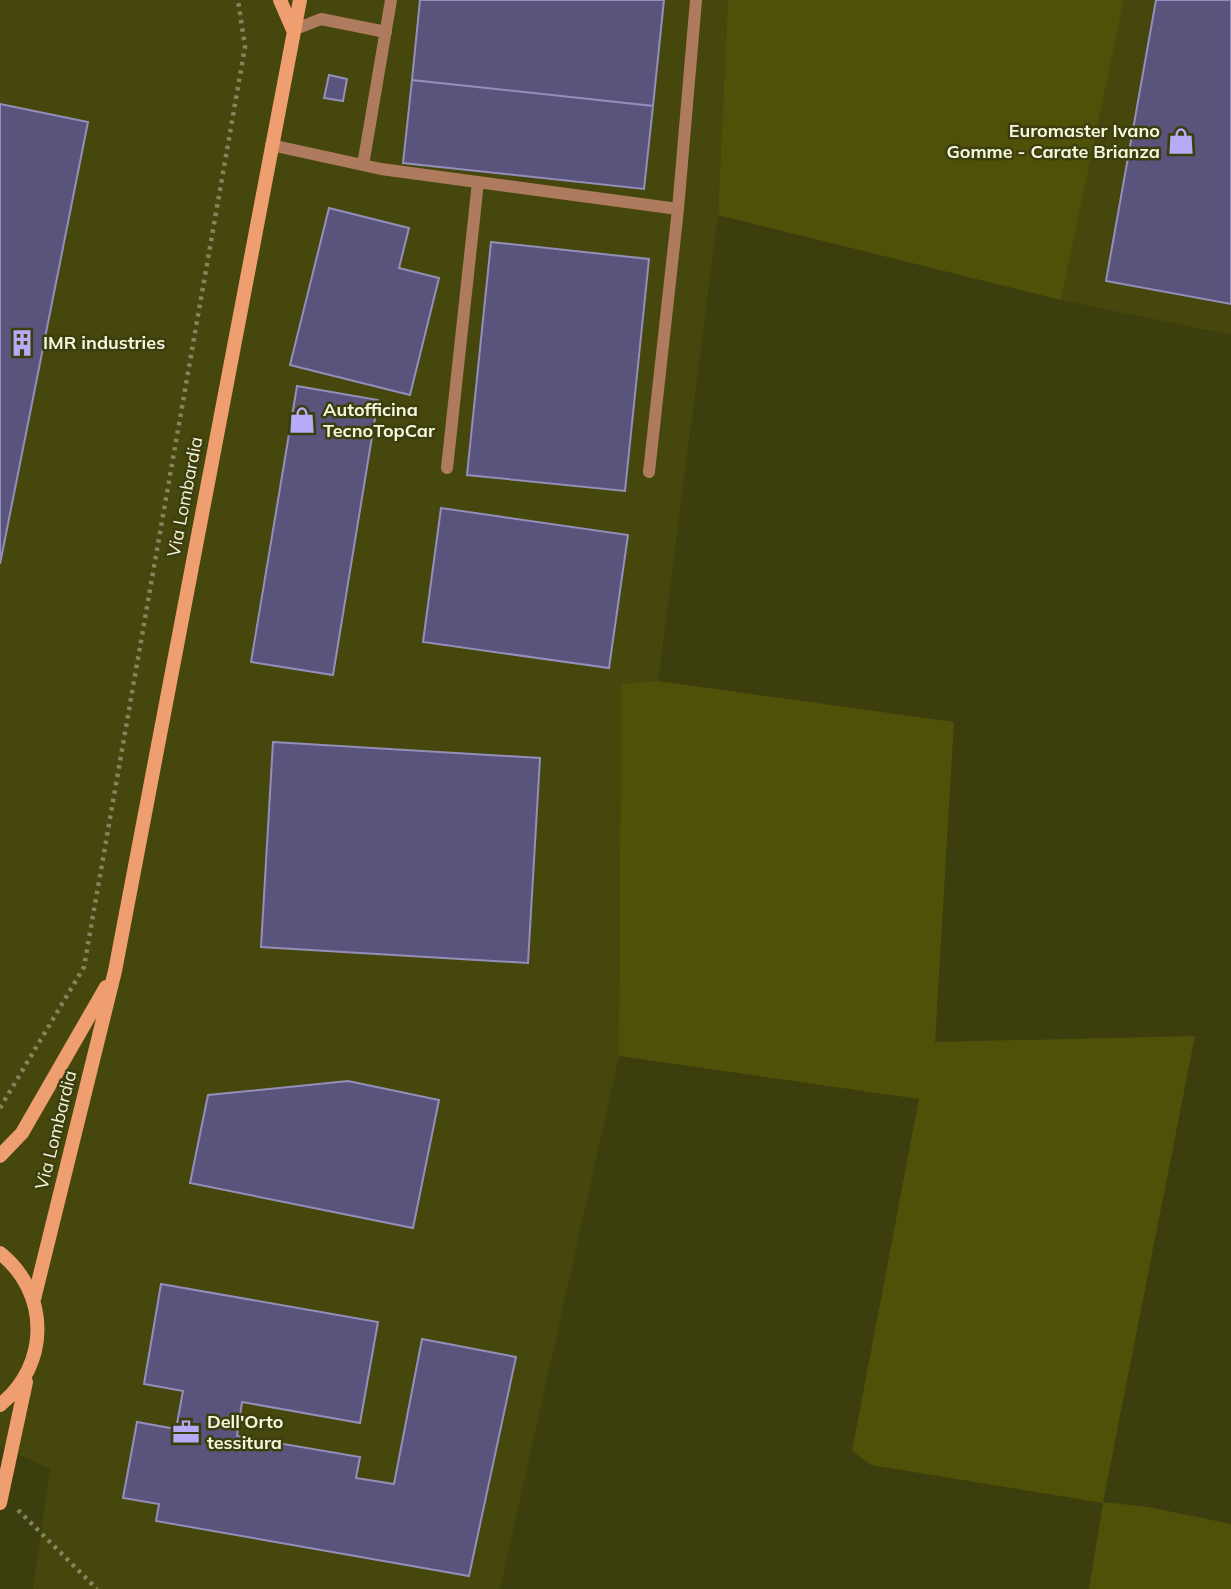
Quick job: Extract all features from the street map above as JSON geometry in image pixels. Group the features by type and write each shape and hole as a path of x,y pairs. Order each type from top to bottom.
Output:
{"street":[{"path":"280,0 293,30"},
{"name":"Via Lombardia","path":"34,1299 115,971 300,0"},
{"name":"Via Lombardia","path":"0,1156 23,1133 115,971"},
{"path":"0,1253 22,1274 34,1299 39,1324 37,1350 28,1373 1,1496"},
{"path":"0,1405 13,1395 28,1373"}],"lane":[{"path":"363,165 391,0"},
{"path":"649,472 678,209 695,0"},
{"path":"293,30 321,19 386,32"},
{"path":"271,145 363,165 678,209"},
{"path":"447,468 478,182"}],"path":[{"path":"0,1108 84,967 245,47 238,0"},
{"path":"1,1496 97,1589"}],"shaded area":[{"path":"0,0 728,0 718,215 658,681 621,684 619,1056 500,1589 33,1589 50,1469 0,1446"},
{"path":"728,0 1124,0 1061,300 718,215"},
{"name":"Euromaster Ivano Gomme - Carate Brianza","path":"1124,0 1231,0 1231,335 1061,300"},
{"path":"658,681 954,722 935,1042 1195,1036 1103,1502 1148,1507 1231,1524 1231,1589 1089,1589 1103,1503 871,1465 852,1451 919,1099 619,1056 621,684"}],"building":[{"path":"420,0 664,0 653,106 412,80"},
{"name":"Euromaster Ivano Gomme - Carate Brianza","path":"1156,0 1231,0 1231,304 1106,281"},
{"path":"329,75 347,79 343,101 324,98"},
{"path":"412,80 653,106 644,189 403,163"},
{"name":"IMR industries","path":"0,104 88,122 0,564"},
{"path":"329,208 409,228 399,268 439,278 410,395 290,365"},
{"path":"491,242 649,259 625,491 467,475"},
{"path":"297,386 378,400 333,675 251,662"},
{"path":"441,508 628,535 609,668 423,642"},
{"path":"273,742 540,758 528,963 261,947"},
{"path":"348,1081 439,1100 413,1228 190,1183 208,1095"},
{"name":"Dell'Orto tessitura","path":"161,1284 378,1322 360,1423 242,1402 237,1436 360,1457 356,1478 394,1484 422,1339 516,1357 469,1576 156,1521 159,1504 123,1498 137,1422 176,1429 183,1391 144,1384"}],"place":[{"name":"Euromaster Ivano Gomme - Carate Brianza","path":"1181,141"},
{"name":"IMR industries","path":"22,343"},
{"name":"Autofficina TecnoTopCar","path":"302,420"},
{"name":"Dell'Orto tessitura","path":"186,1432"}]}
